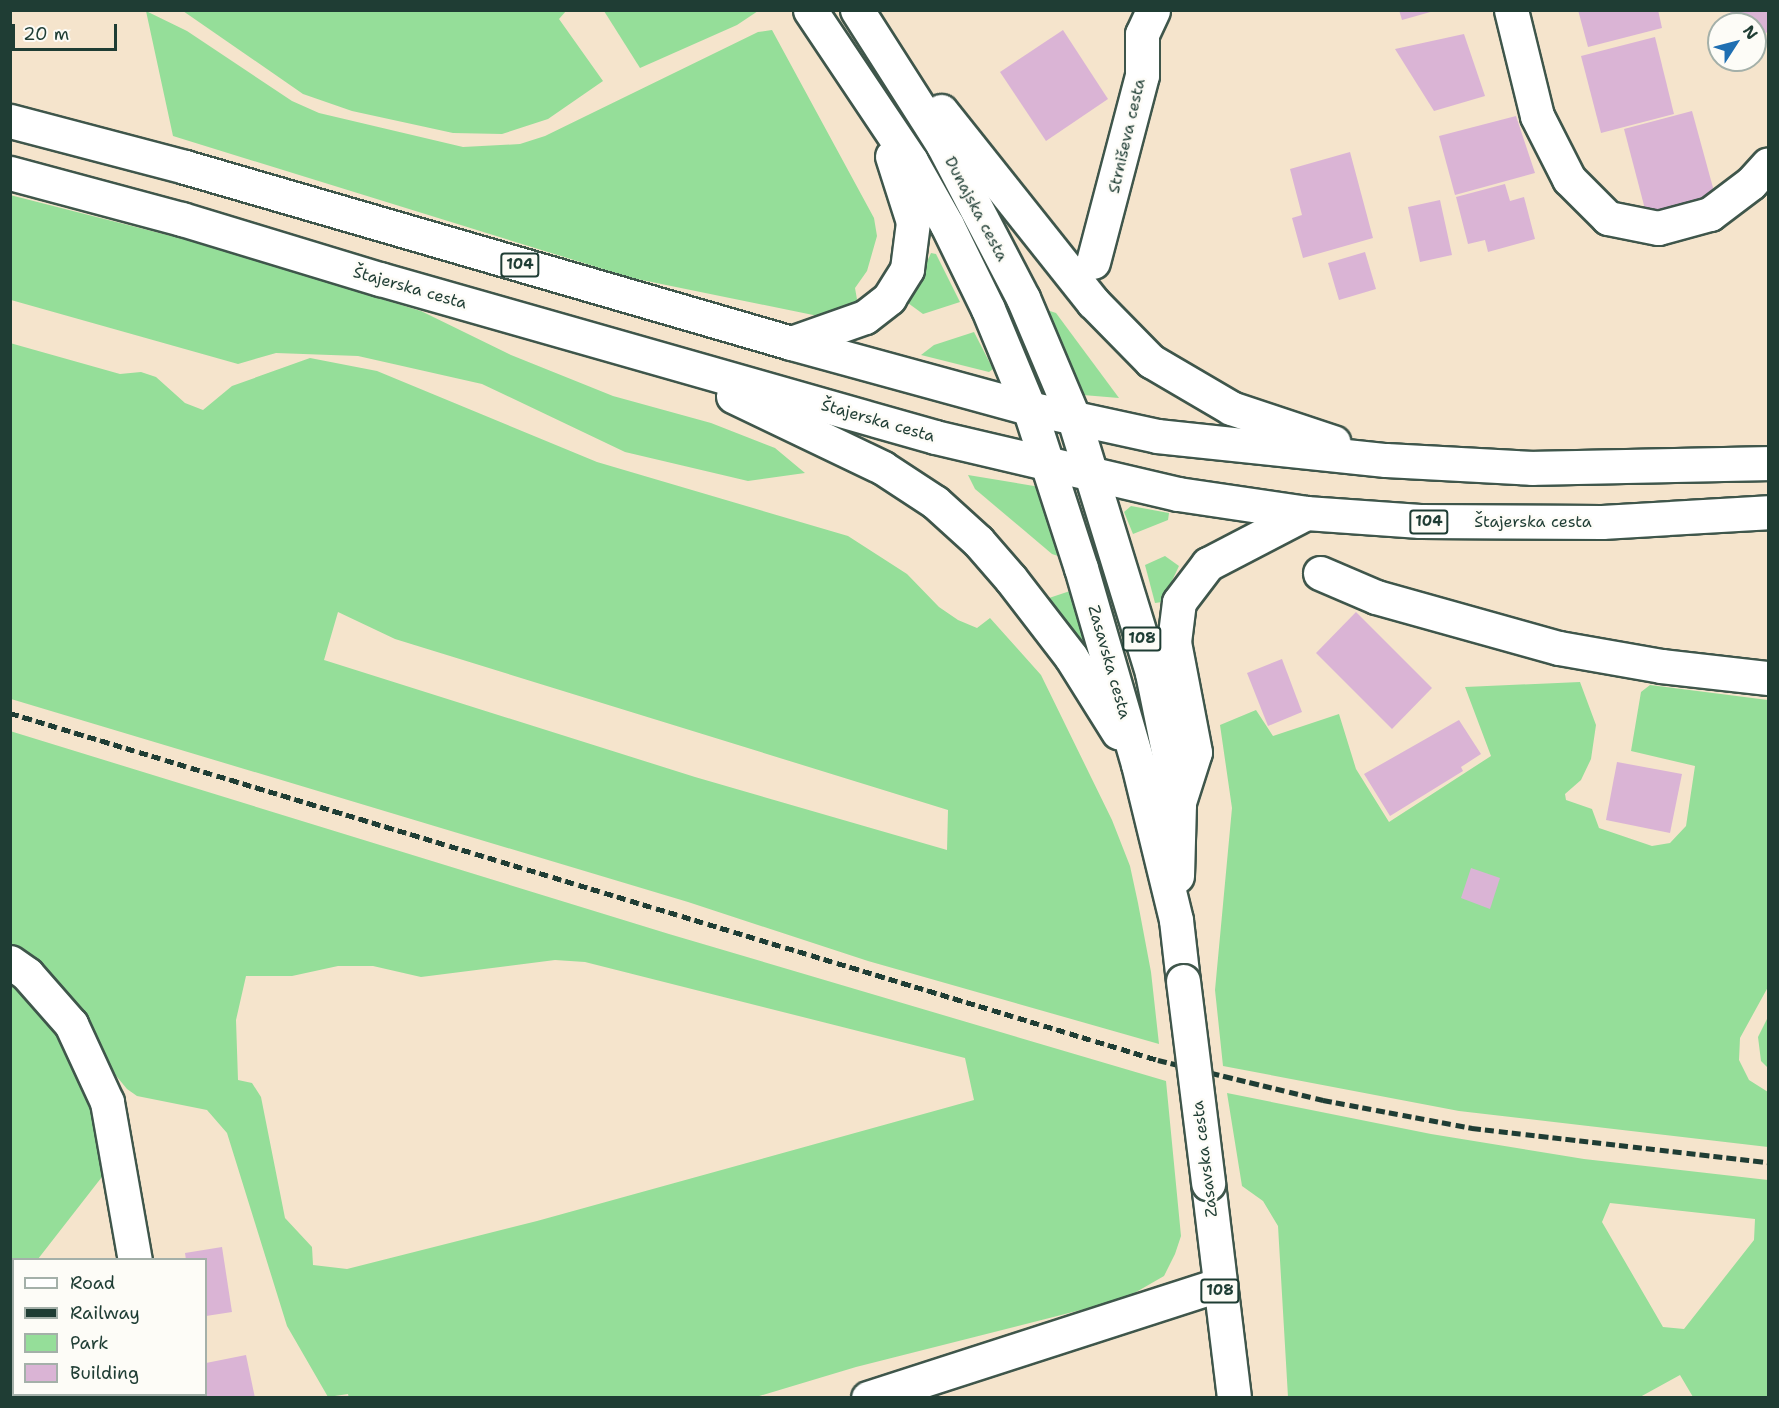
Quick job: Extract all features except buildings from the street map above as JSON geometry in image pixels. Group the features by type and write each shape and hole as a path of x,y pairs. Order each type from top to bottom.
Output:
{"main road":[{"name":"Dunajska cesta","path":"810,10 911,161 947,225 988,309 1029,408"},
{"path":"1511,10 1537,116 1569,179 1608,218 1658,228 1710,214 1751,183 1768,164"},
{"name":"Dunajska cesta","path":"862,17 954,166 1023,298 1074,420"},
{"path":"862,17 957,130 1093,302 1151,361 1231,408 1386,460"},
{"name":"Strniševa cesta","path":"1093,262 1142,75 1140,18"},
{"path":"791,343 865,317 890,298 907,269 913,222 875,109"},
{"name":"104","path":"10,121 219,177 791,343 1074,420 1186,441 1386,460 1532,468 1768,463"},
{"name":"Štajerska cesta","path":"10,173 171,216 647,356 1049,467 1178,494 1306,513 1512,524 1768,512"},
{"path":"647,356 883,468 935,502 978,541 1018,588 1071,657 1138,764"},
{"name":"Zasavska cesta","path":"1029,408 1049,467 1138,764 1176,920 1234,1398"},
{"name":"Zasavska cesta","path":"1074,420 1152,673 1179,804 1176,920"},
{"path":"1179,804 1195,752 1174,642 1179,602 1208,564 1306,513"},
{"path":"1320,573 1386,601 1559,648 1661,666 1768,678"},
{"path":"10,962 27,974 71,1024 107,1102 135,1258"},
{"path":"868,1398 1220,1284"}],"green space":[{"path":"146,11 187,31 292,101 319,113 463,147 520,144 545,136 758,32 772,30 874,218 877,236 867,271 855,288 858,305 818,316 632,278 173,136"},
{"path":"183,11 566,11 559,19 603,81 548,119 502,134 453,133 352,111 303,94"},
{"path":"604,11 758,11 737,25 640,68"},
{"path":"10,195 183,239 421,311 511,355 613,396 711,423 775,448 805,473 748,481 625,452 482,384 358,356 276,353 238,364 11,300"},
{"path":"931,253 936,254 960,302 923,314 908,303"},
{"path":"1044,309 1056,313 1119,398 1083,395"},
{"path":"974,332 993,369 989,372 921,355 934,345"},
{"path":"10,343 120,374 141,372 156,377 185,403 203,410 232,386 310,358 377,371 597,462 848,536 907,574 939,607 958,620 977,628 990,618 1041,675 1112,820 1130,866 1138,903 1151,972 1159,1044 868,961 688,902 11,699","holes":["338,612 395,639 948,810 947,850 695,777 324,660"]},
{"path":"968,475 1040,487 1061,557 1052,554 975,489"},
{"path":"1131,506 1169,513 1168,520 1133,534 1124,512"},
{"path":"1165,556 1179,566 1162,602 1155,603 1145,565"},
{"path":"1073,590 1092,652 1083,656 1046,599"},
{"path":"1580,682 1596,725 1591,759 1581,780 1565,794 1566,800 1592,809 1599,828 1652,846 1670,843 1686,826 1695,766 1631,751 1641,692 1650,685 1768,700 1768,987 1740,1038 1739,1060 1749,1080 1768,1092 1768,1147 1459,1111 1223,1066 1215,990 1232,808 1220,725 1256,710 1273,736 1339,714 1356,769 1389,822 1491,756 1465,687"},
{"path":"10,731 669,934 1166,1081 1181,1236 1164,1276 1124,1299 856,1367 756,1397 349,1398 348,1394 328,1397 287,1326 227,1133 207,1110 137,1096 127,1089 11,949","holes":["555,960 585,962 965,1058 974,1100 537,1221 347,1269 313,1265 312,1247 285,1218 261,1097 252,1083 238,1080 236,1020 246,976 292,976 338,966 373,966 421,977"]},
{"path":"11,975 77,1053 112,1164 39,1258 12,1258 11,1295"},
{"path":"1768,1017 1768,1068 1761,1061 1758,1037"},
{"path":"1227,1093 1431,1134 1584,1159 1768,1180 1768,1397 1693,1397 1680,1375 1640,1397 1288,1397 1278,1226 1263,1201 1242,1186","holes":["1610,1203 1755,1219 1754,1240 1684,1329 1663,1327 1602,1222"]}],"railway":[{"path":"10,713 1158,1060 1323,1100 1472,1128 1768,1162"}]}
